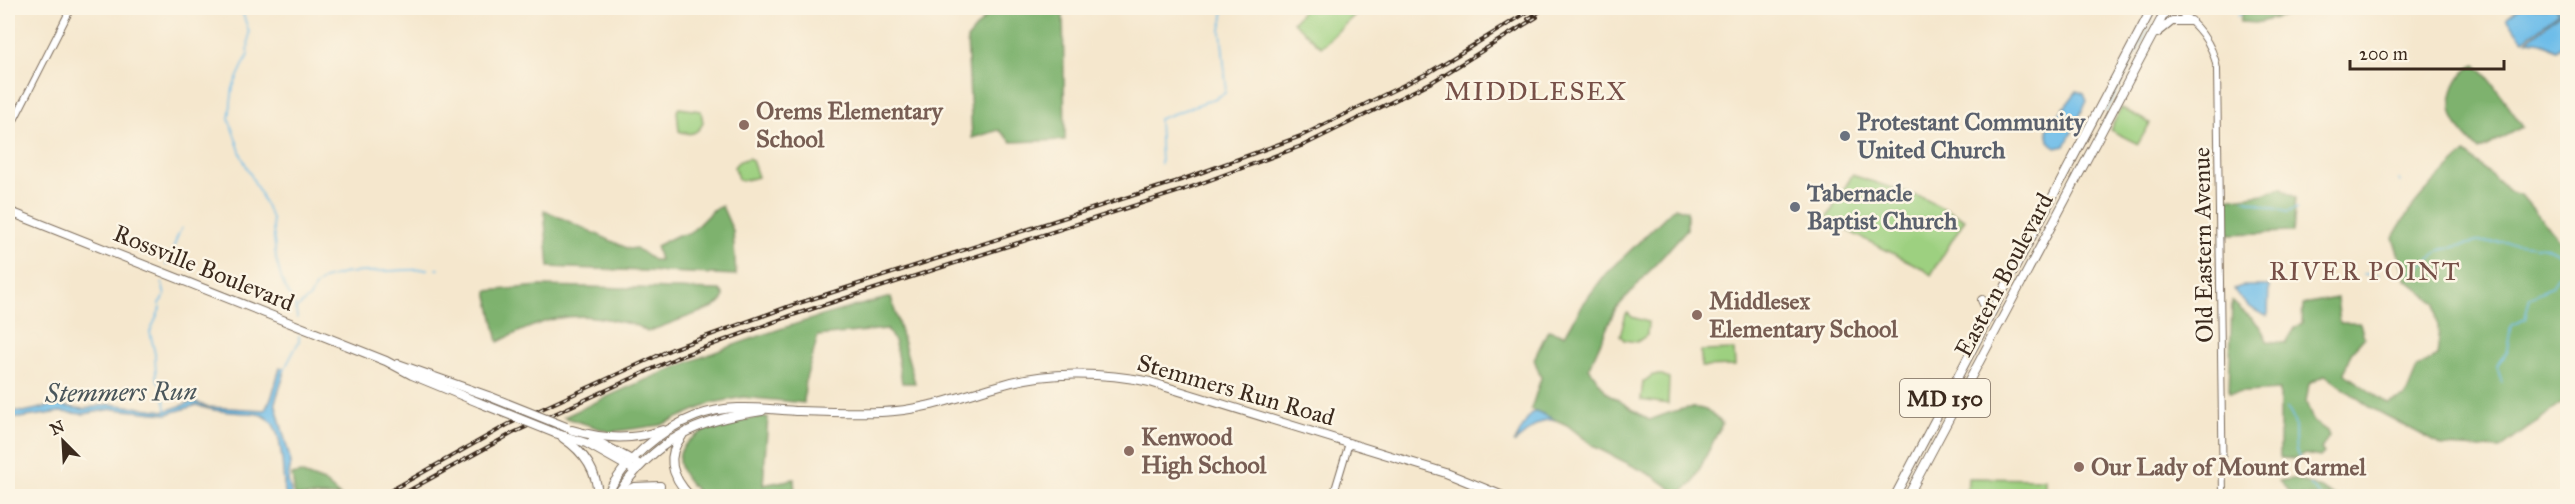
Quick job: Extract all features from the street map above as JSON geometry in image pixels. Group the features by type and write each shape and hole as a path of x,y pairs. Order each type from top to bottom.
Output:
{"main road":[{"name":"Eastern Boulevard","path":"1895,496 2152,8"},
{"name":"Eastern Boulevard","path":"1908,496 2167,8"},
{"path":"2152,37 2172,21 2191,21"},
{"path":"2091,153 2087,148 2088,142 2101,114 2103,100"},
{"name":"Rossville Boulevard","path":"8,211 386,361 412,375 557,434 586,443 634,465"},
{"path":"1989,315 1982,300 1991,302 1997,300"},
{"name":"Rossville Boulevard","path":"386,361 414,368 569,429 634,465"},
{"name":"Stemmers Run Road","path":"634,465 658,437 683,427 718,418 774,409 859,413 908,411 1029,379 1110,376 1150,382 1454,476 1503,496"},
{"path":"569,429 598,437 623,438 683,427"},
{"path":"683,427 676,443 672,462 676,478 690,496"},
{"path":"557,434 575,446 589,463 598,496"},
{"path":"606,496 634,465"},
{"path":"617,496 634,465"},
{"path":"617,496 634,487 660,486"}],"street":[{"path":"8,132 71,8"},
{"name":"Old Eastern Avenue","path":"2175,8 2191,21 2210,45 2217,69 2223,496"},
{"path":"1333,496 1349,443"}],"green space":[{"path":"993,8 1063,8 1065,140 1012,142 999,130 972,138 967,39"},
{"path":"1305,8 1356,8 1360,10 1321,47 1293,22"},
{"path":"2243,8 2308,8 2256,23 2240,22"},
{"path":"2476,65 2488,77 2523,127 2479,150 2457,125 2451,108 2453,90 2457,82 2468,69"},
{"path":"679,108 701,111 703,123 699,130 690,134 679,131 677,111"},
{"path":"2121,108 2150,123 2138,144 2110,130"},
{"path":"2466,153 2510,192 2521,195 2567,249 2567,399 2500,449 2443,446 2370,407 2325,375 2309,384 2306,402 2313,421 2327,431 2329,436 2321,449 2324,453 2320,457 2303,454 2296,459 2280,458 2280,390 2229,393 2232,301 2256,323 2267,341 2286,343 2295,328 2302,323 2303,304 2337,298 2340,323 2360,323 2364,337 2351,354 2345,374 2388,404 2405,397 2417,368 2437,356 2439,338 2436,304 2406,279 2393,237 2425,192"},
{"path":"748,158 752,160 758,177 742,181 738,179 734,167 738,162"},
{"path":"1852,175 1923,198 1965,219 1931,275 1922,268 1826,220"},
{"path":"2281,187 2296,198 2293,232 2228,234 2226,199 2264,194"},
{"path":"722,206 733,231 736,275 549,267 544,210 629,249 636,248 653,260 660,260 656,246 678,235 689,234 713,210"},
{"path":"1675,207 1687,211 1687,229 1615,310 1589,368 1607,393 1649,420 1679,410 1697,408 1714,415 1722,424 1692,484 1679,494 1653,476 1595,447 1567,425 1531,409 1541,378 1534,359 1548,330 1565,335 1583,304 1604,276"},
{"path":"540,286 720,290 724,295 723,300 714,307 647,332 634,325 603,318 587,316 557,318 529,327 498,342 487,291"},
{"path":"891,297 915,383 902,383 895,343 887,329 818,336 805,382 804,403 743,397 712,403 661,425 610,432 564,417 724,348 807,320"},
{"path":"1628,313 1632,317 1648,322 1647,335 1637,342 1624,340 1620,335"},
{"path":"1734,350 1735,366 1701,367 1701,351"},
{"path":"1653,375 1669,378 1668,404 1641,400 1643,382"},
{"path":"768,417 763,485 794,479 795,496 703,496 685,477 679,461 683,448 694,437 729,423"},
{"path":"300,473 324,482 340,496 295,496 292,475"},
{"path":"1968,478 2045,479 2045,496 1967,496"},
{"path":"2291,479 2308,483 2336,496 2294,496 2279,481"}],"water":[{"path":"2520,8 2555,8 2559,13 2524,40 2506,19"},
{"path":"2556,8 2567,8 2567,43 2556,50 2542,42 2528,40 2560,14 2566,19"},
{"path":"2077,91 2084,94 2087,101 2065,146 2056,148 2049,141 2047,130"},
{"path":"2242,286 2269,286 2268,316 2240,298 2234,289"},
{"path":"280,368 284,368 284,375 275,402 291,463 288,480 292,496 286,496 281,449 274,426 267,418 257,414 219,411 197,405 167,414 113,409 83,414 60,412 19,418 8,415 8,410 23,412 56,405 83,409 110,404 165,411 195,401 207,407 265,410 272,396"},
{"path":"1536,411 1555,420 1546,420 1536,425 1514,443 1530,414"}],"waterway":[{"path":"241,8 249,32 248,55 233,87 229,119 242,157 272,218 276,259 282,281 296,309 297,318"},
{"path":"1161,164 1159,119 1225,93 1221,31 1224,8"},
{"path":"2238,16 2243,8 2261,8"},
{"path":"2106,112 2152,21"},
{"path":"2243,199 2287,212 2298,208"},
{"path":"166,265 182,228"},
{"path":"2413,272 2441,250 2477,242 2504,242 2545,247 2566,261"},
{"path":"2502,383 2497,366 2507,350 2511,326 2525,319 2530,297 2552,287 2567,259"},
{"path":"297,308 310,297 315,287 324,279 346,273 428,269"},
{"path":"2364,274 2380,275"},
{"name":"Stemmers Run","path":"162,283 165,296 159,303 160,309 150,332 155,354 156,377 162,388 167,413"},
{"path":"284,370 299,341 299,336"},
{"path":"2286,407 2294,421 2296,448 2302,462"},
{"path":"2310,485 2320,496"}],"railway":[{"path":"381,496 509,424 672,349 790,306 1181,180 1301,136 1428,73 1534,8"},
{"path":"1528,19 1545,8"},
{"path":"399,496 513,433 676,358 793,315 1183,190 1304,145 1432,82 1537,17"}],"place":[{"name":"Orems Elementary School","path":"744,125"},
{"name":"Protestant Community United Church","path":"1845,136"},
{"name":"Tabernacle Baptist Church","path":"1795,207"},
{"name":"Middlesex Elementary School","path":"1697,315"},
{"name":"Kenwood High School","path":"1129,451"},
{"name":"Our Lady of Mount Carmel","path":"2079,467"}],"district":[{"name":"MIDDLESEX","path":"1536,91"},
{"name":"RIVER POINT","path":"2365,271"}]}
